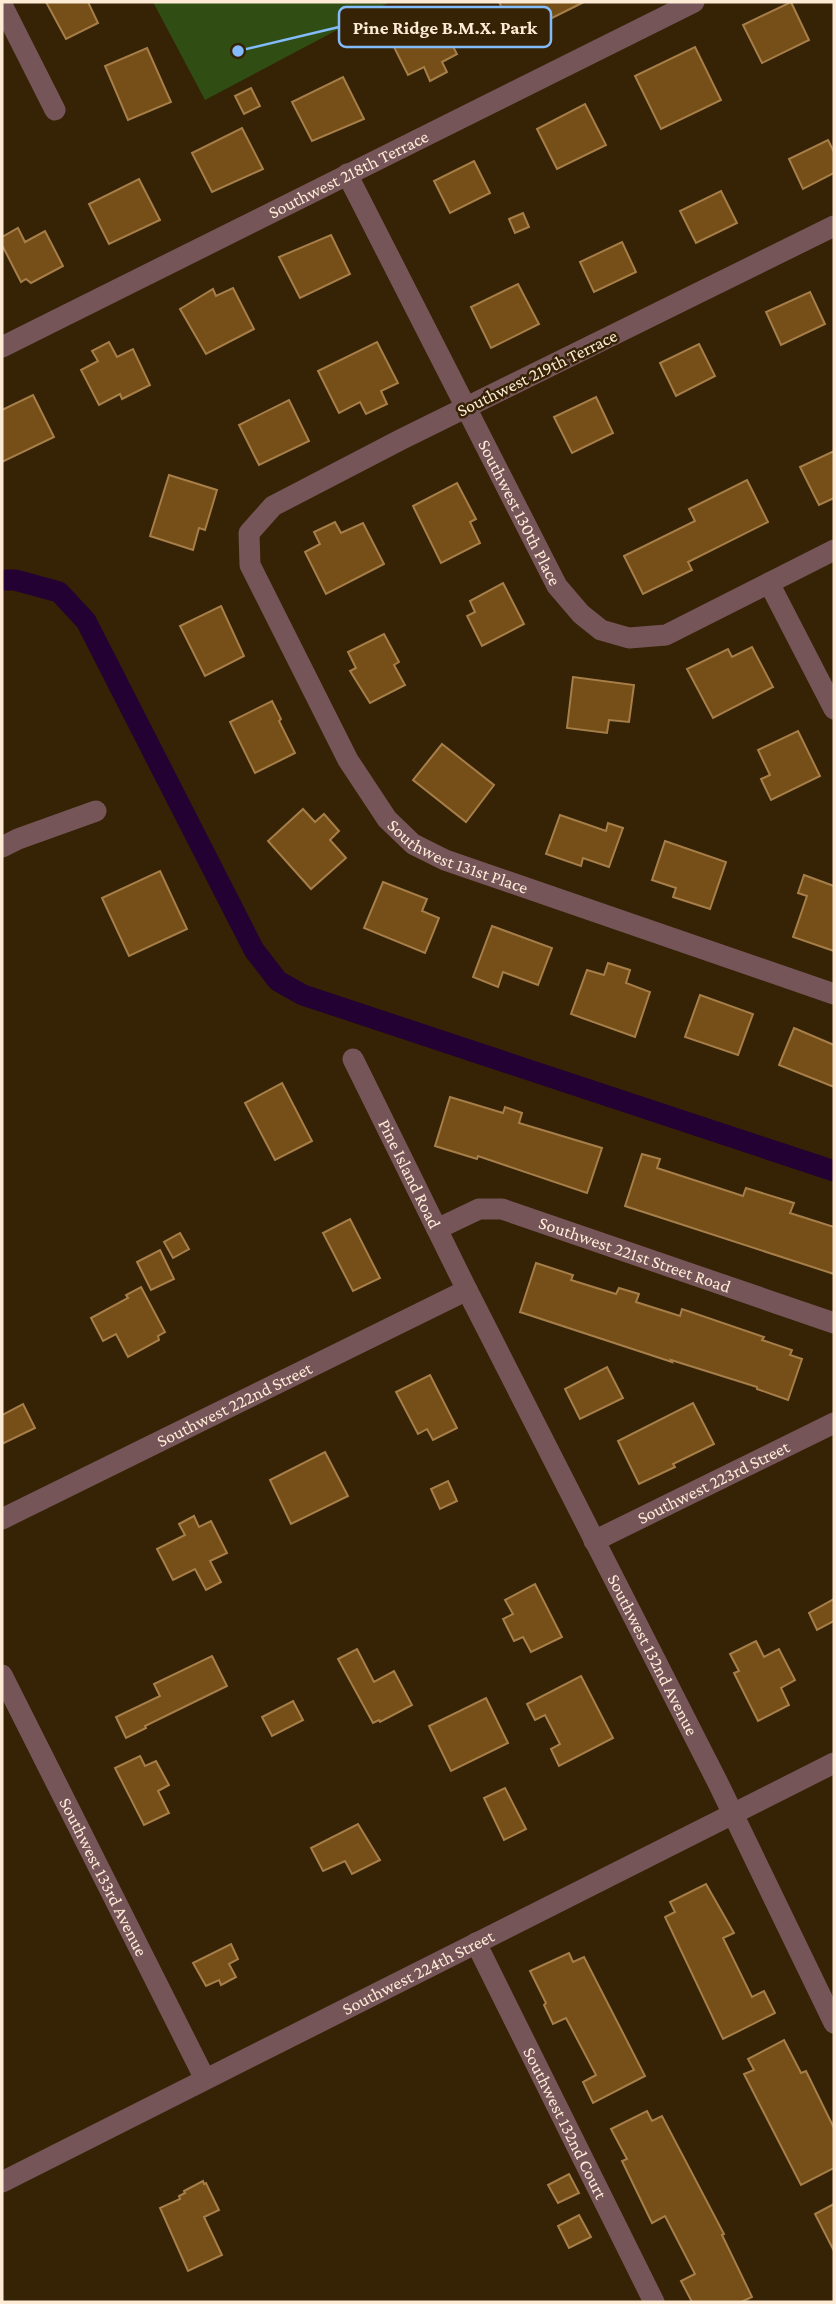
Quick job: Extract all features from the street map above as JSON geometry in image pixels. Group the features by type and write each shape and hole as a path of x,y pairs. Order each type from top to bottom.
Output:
{"street":[{"name":"Southwest 218th Terrace","path":"2,347 694,2"},
{"path":"2,5 55,110"},
{"name":"Southwest 130th Place","path":"347,174 557,586 580,614 601,631 629,638 666,635 769,583"},
{"name":"Southwest 219th Terrace","path":"249,533 273,506 834,226"},
{"name":"Southwest 131st Place","path":"249,533 250,565 348,760 387,819 413,844 445,860 834,994"},
{"path":"834,550 769,583 834,709"},
{"path":"2,847 96,811"},
{"name":"Pine Island Road","path":"353,1059 467,1290"},
{"name":"Southwest 221st Street Road","path":"437,1229 479,1209 502,1209 834,1323"},
{"name":"Southwest 222nd Street","path":"2,1519 467,1290"},
{"name":"Southwest 132nd Avenue","path":"467,1290 734,1814 834,2023"},
{"name":"Southwest 223rd Street","path":"594,1541 834,1423"},
{"name":"Southwest 133rd Avenue","path":"2,1675 205,2079"},
{"name":"Southwest 224th Street","path":"2,2182 834,1763"},
{"name":"Southwest 132nd Court","path":"476,1943 654,2302"}],"green space":[{"path":"153,2 390,2 205,100"}],"building":[{"path":"46,2 88,2 98,23 66,39"},
{"path":"499,2 584,2 516,36"},
{"path":"791,2 809,40 762,63 743,25"},
{"path":"437,16 457,54 442,62 447,72 430,81 424,67 408,75 390,39"},
{"path":"695,47 721,100 661,129 635,76"},
{"path":"147,48 171,102 128,120 105,66"},
{"path":"343,77 364,119 312,141 292,102"},
{"path":"251,88 260,106 244,114 235,96"},
{"path":"585,104 606,145 557,169 537,129"},
{"path":"242,128 263,169 212,192 192,153"},
{"path":"828,140 834,152 834,173 803,189 789,159"},
{"path":"474,161 490,193 450,213 434,181"},
{"path":"139,179 160,220 109,244 89,204"},
{"path":"721,191 737,223 696,243 680,211"},
{"path":"523,213 529,227 515,233 509,219"},
{"path":"18,228 25,242 45,231 63,266 31,283 26,279 21,282 2,245 2,237"},
{"path":"331,235 350,274 300,298 279,257"},
{"path":"622,242 636,272 594,292 580,262"},
{"path":"518,284 539,324 491,348 471,307"},
{"path":"233,288 254,329 206,354 180,309 213,289 216,296"},
{"path":"810,292 825,324 781,345 766,312"},
{"path":"109,342 117,357 133,349 150,385 122,399 120,394 99,405 81,370 98,361 92,351"},
{"path":"377,342 398,383 381,391 387,404 366,414 360,402 339,413 318,371"},
{"path":"699,344 715,376 676,396 660,363"},
{"path":"33,395 54,437 2,462 2,410"},
{"path":"596,397 613,433 572,453 554,417"},
{"path":"289,400 309,441 259,465 239,425"},
{"path":"834,451 834,498 819,505 800,467"},
{"path":"169,475 217,490 205,530 199,528 193,550 150,536"},
{"path":"747,480 768,522 688,562 692,570 643,594 624,556 695,521 689,509"},
{"path":"457,483 476,519 470,522 480,543 441,563 413,506"},
{"path":"335,522 341,533 363,523 384,564 326,594 305,552 320,544 314,532"},
{"path":"503,583 524,624 482,646 467,616 475,612 470,601"},
{"path":"221,606 244,656 205,676 180,626"},
{"path":"384,634 399,662 394,665 405,685 370,703 350,671 356,668 348,652"},
{"path":"752,647 773,687 713,718 687,669 728,649 732,657"},
{"path":"573,677 634,685 629,722 609,720 607,733 567,728"},
{"path":"272,701 295,753 255,773 230,722"},
{"path":"798,731 820,776 771,800 761,779 770,775 758,750"},
{"path":"442,744 494,785 466,822 413,780"},
{"path":"303,809 315,822 324,814 339,831 330,840 346,858 311,889 268,841"},
{"path":"560,815 606,831 608,823 623,828 609,867 583,858 581,866 546,854"},
{"path":"665,841 726,862 710,909 673,897 676,888 652,880"},
{"path":"160,871 187,929 129,956 102,898"},
{"path":"804,875 834,886 834,951 793,937 807,896 798,893"},
{"path":"383,882 427,899 422,911 439,918 425,953 364,928"},
{"path":"492,926 552,948 538,985 503,972 498,987 473,977"},
{"path":"608,963 630,970 626,983 650,992 635,1037 571,1014 587,970 604,975"},
{"path":"700,995 753,1014 738,1055 685,1037"},
{"path":"794,1028 834,1045 834,1087 779,1065"},
{"path":"282,1083 312,1141 275,1160 245,1103"},
{"path":"450,1097 503,1113 505,1107 522,1113 519,1123 602,1148 587,1193 478,1156 477,1159 435,1146"},
{"path":"642,1154 660,1159 657,1168 743,1196 746,1188 794,1203 790,1213 834,1227 834,1274 625,1206"},
{"path":"350,1219 380,1278 353,1291 323,1233"},
{"path":"180,1233 189,1249 173,1258 164,1242"},
{"path":"160,1250 174,1279 151,1290 137,1262"},
{"path":"536,1263 573,1275 571,1280 616,1294 619,1288 639,1294 636,1302 680,1316 682,1309 764,1337 762,1340 792,1350 790,1355 802,1359 788,1400 757,1387 520,1312"},
{"path":"141,1287 165,1332 158,1336 159,1340 128,1357 116,1334 103,1341 91,1318 128,1298 126,1295"},
{"path":"607,1367 623,1398 580,1419 565,1389"},
{"path":"430,1375 457,1428 433,1440 427,1429 418,1434 396,1392"},
{"path":"693,1403 714,1444 639,1484 618,1441"},
{"path":"23,1404 35,1428 2,1444 2,1415"},
{"path":"325,1452 348,1496 291,1524 270,1480"},
{"path":"448,1481 457,1501 440,1509 431,1489"},
{"path":"194,1516 199,1527 211,1521 227,1553 210,1561 221,1582 206,1590 195,1569 173,1580 157,1549 185,1535 179,1524"},
{"path":"535,1584 562,1637 531,1652 523,1637 514,1641 503,1619 513,1614 505,1600"},
{"path":"834,1599 834,1621 817,1630 809,1613"},
{"path":"756,1641 764,1657 779,1649 795,1680 781,1688 789,1705 758,1721 734,1673 739,1671 730,1654"},
{"path":"357,1649 374,1682 394,1671 412,1705 373,1723 338,1659"},
{"path":"212,1656 227,1686 126,1738 116,1717 160,1696 154,1684"},
{"path":"581,1676 613,1738 559,1766 551,1749 560,1744 545,1715 535,1720 527,1704"},
{"path":"486,1698 508,1743 451,1771 429,1726"},
{"path":"293,1701 303,1720 272,1736 262,1717"},
{"path":"140,1756 145,1766 156,1761 169,1785 158,1791 169,1813 144,1825 115,1768"},
{"path":"505,1788 526,1829 504,1840 484,1798"},
{"path":"358,1824 380,1860 352,1874 345,1861 323,1871 311,1848"},
{"path":"706,1884 734,1933 723,1938 752,1997 764,1991 775,2013 723,2039 665,1917 675,1912 670,1902"},
{"path":"231,1944 238,1959 229,1964 236,1977 221,1985 219,1980 206,1986 193,1963"},
{"path":"569,1953 573,1962 584,1957 645,2076 593,2103 583,2082 596,2075 566,2018 553,2024 530,1971"},
{"path":"784,2040 801,2073 806,2071 834,2128 834,2168 801,2185 744,2074 754,2070 748,2059"},
{"path":"647,2111 652,2121 662,2116 724,2234 722,2235 752,2297 741,2302 692,2302 681,2281 695,2274 665,2216 652,2223 622,2161 627,2159 611,2129"},
{"path":"569,2174 579,2193 558,2203 548,2185"},
{"path":"203,2181 219,2210 204,2217 222,2255 188,2271 160,2208 180,2199 179,2196 185,2193 184,2191"},
{"path":"834,2204 834,2251 815,2214"},
{"path":"579,2215 591,2237 569,2248 558,2226"}],"waterway":[{"path":"2,580 15,580 59,592 86,621 254,950 278,981 303,995 834,1171"}],"place":[{"name":"Pine Ridge B.M.X. Park","path":"238,51"}]}
